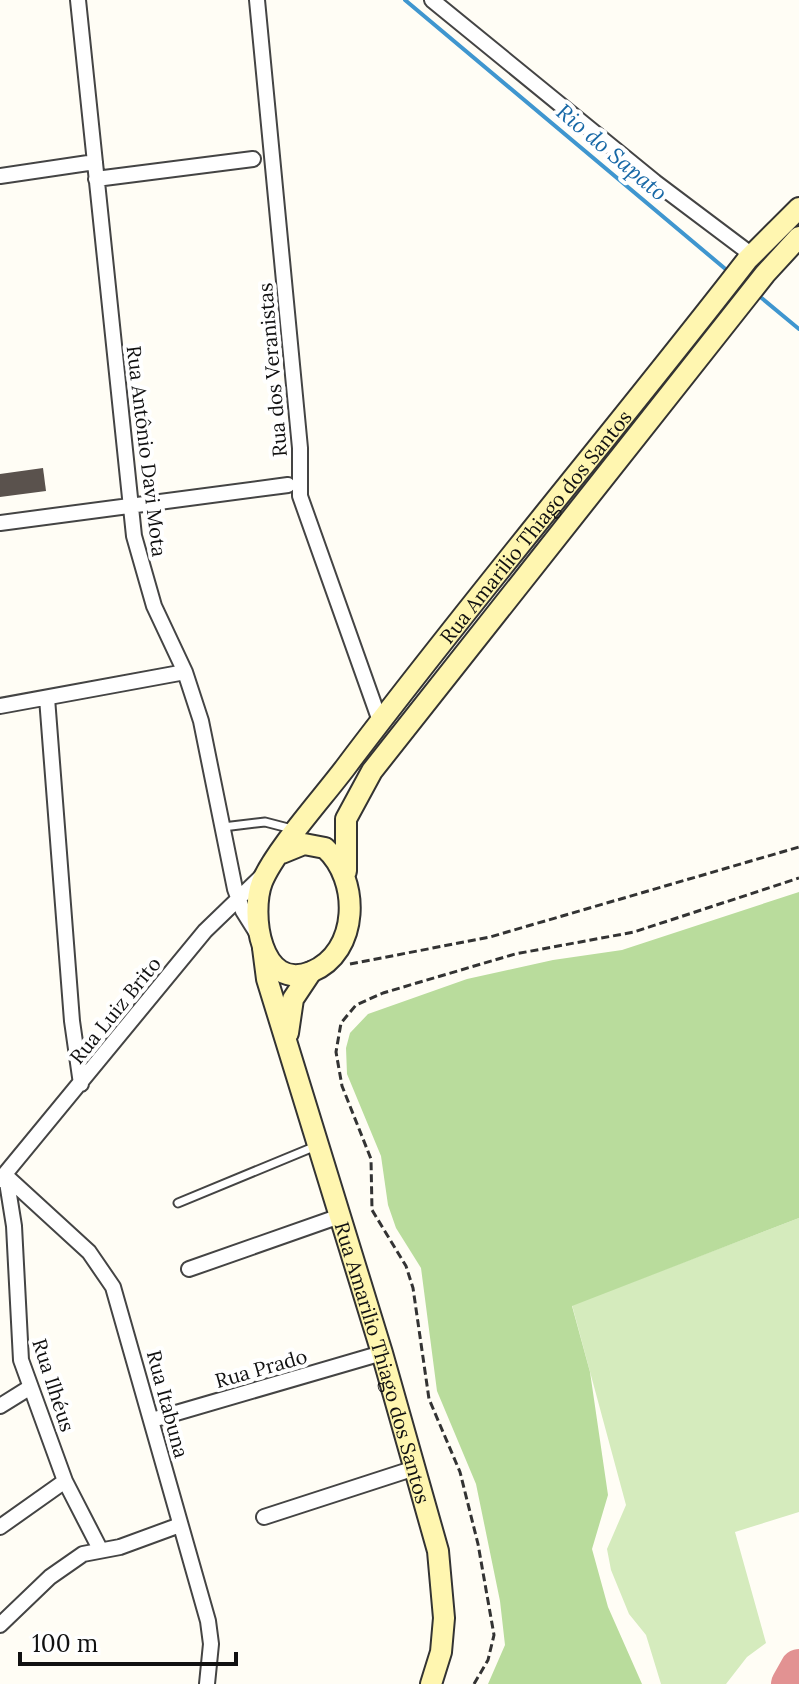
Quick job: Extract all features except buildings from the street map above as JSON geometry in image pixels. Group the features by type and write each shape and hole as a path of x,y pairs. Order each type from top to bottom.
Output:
{"main road":[{"name":"Rua Amarilio Thiago dos Santos","path":"282,853 750,258 799,208"},
{"name":"Rua Amarilio Thiago dos Santos","path":"346,875 343,843 352,803 372,771 741,304 799,237"},
{"path":"298,831 315,831 343,843"},
{"path":"304,844 315,844 332,854 346,875 351,910 344,935 327,960 311,972 283,970 268,958 261,942 256,904 268,870 282,853 304,844"},
{"name":"Rua Amarilio Thiago dos Santos","path":"261,942 267,979 415,1468 444,1588 441,1652 431,1684"},
{"name":"Rua Amarilio Thiago dos Santos","path":"288,1045 293,999 311,972"}],"street":[{"name":"Rua Antônio Davi Mota","path":"78,0 131,508 146,584 185,672 201,721 238,900 261,942"},
{"name":"Rua dos Veranistas","path":"257,0 300,448 300,496 381,724"},
{"path":"432,0 750,258"},
{"path":"96,179 253,159"},
{"path":"0,176 95,162"},
{"path":"0,523 288,485"},
{"path":"0,706 185,672"},
{"path":"47,698 72,1021 81,1084"},
{"name":"Rua Luiz Brito","path":"3,1178 205,931 268,870"},
{"name":"Rua Ilhéus","path":"3,1178 14,1226 17,1335 29,1388 65,1481 100,1549"},
{"name":"Rua Itabuna","path":"3,1178 82,1245 103,1269 122,1311 208,1621 211,1644 207,1684"},
{"path":"189,1269 340,1216"},
{"name":"Rua Prado","path":"152,1420 382,1353"},
{"path":"0,1406 29,1388"},
{"path":"264,1517 415,1468"},
{"path":"0,1527 65,1481"},
{"path":"0,1625 69,1563 100,1549 120,1547 180,1525"}],"lane":[{"path":"223,827 265,822 298,831"},
{"path":"178,1203 318,1145"}],"path":[{"path":"346,965 490,937 799,847"},
{"path":"474,1684 488,1660 494,1635 478,1544 460,1472 429,1399 413,1288 406,1266 372,1210 371,1159 342,1086 336,1052 341,1023 356,1005 383,993 515,954 634,932 799,878"}],"green space":[{"path":"799,892 799,1218 572,1306 590,1372 608,1495 592,1549 608,1607 642,1684 488,1684 505,1645 500,1601 476,1484 437,1391 421,1268 396,1228 388,1205 381,1156 347,1074 346,1048 350,1033 368,1014 467,979 553,960 622,950"},
{"path":"799,1218 799,1512 735,1532 766,1643 747,1657 726,1684 661,1684 646,1635 629,1614 611,1570 607,1549 626,1505 572,1305"}],"waterway":[{"name":"Rio do Sapato","path":"405,0 729,272"},
{"name":"Rio do Sapato","path":"758,295 799,329"}],"taxiway":[{"path":"790,1684 799,1668"}]}
